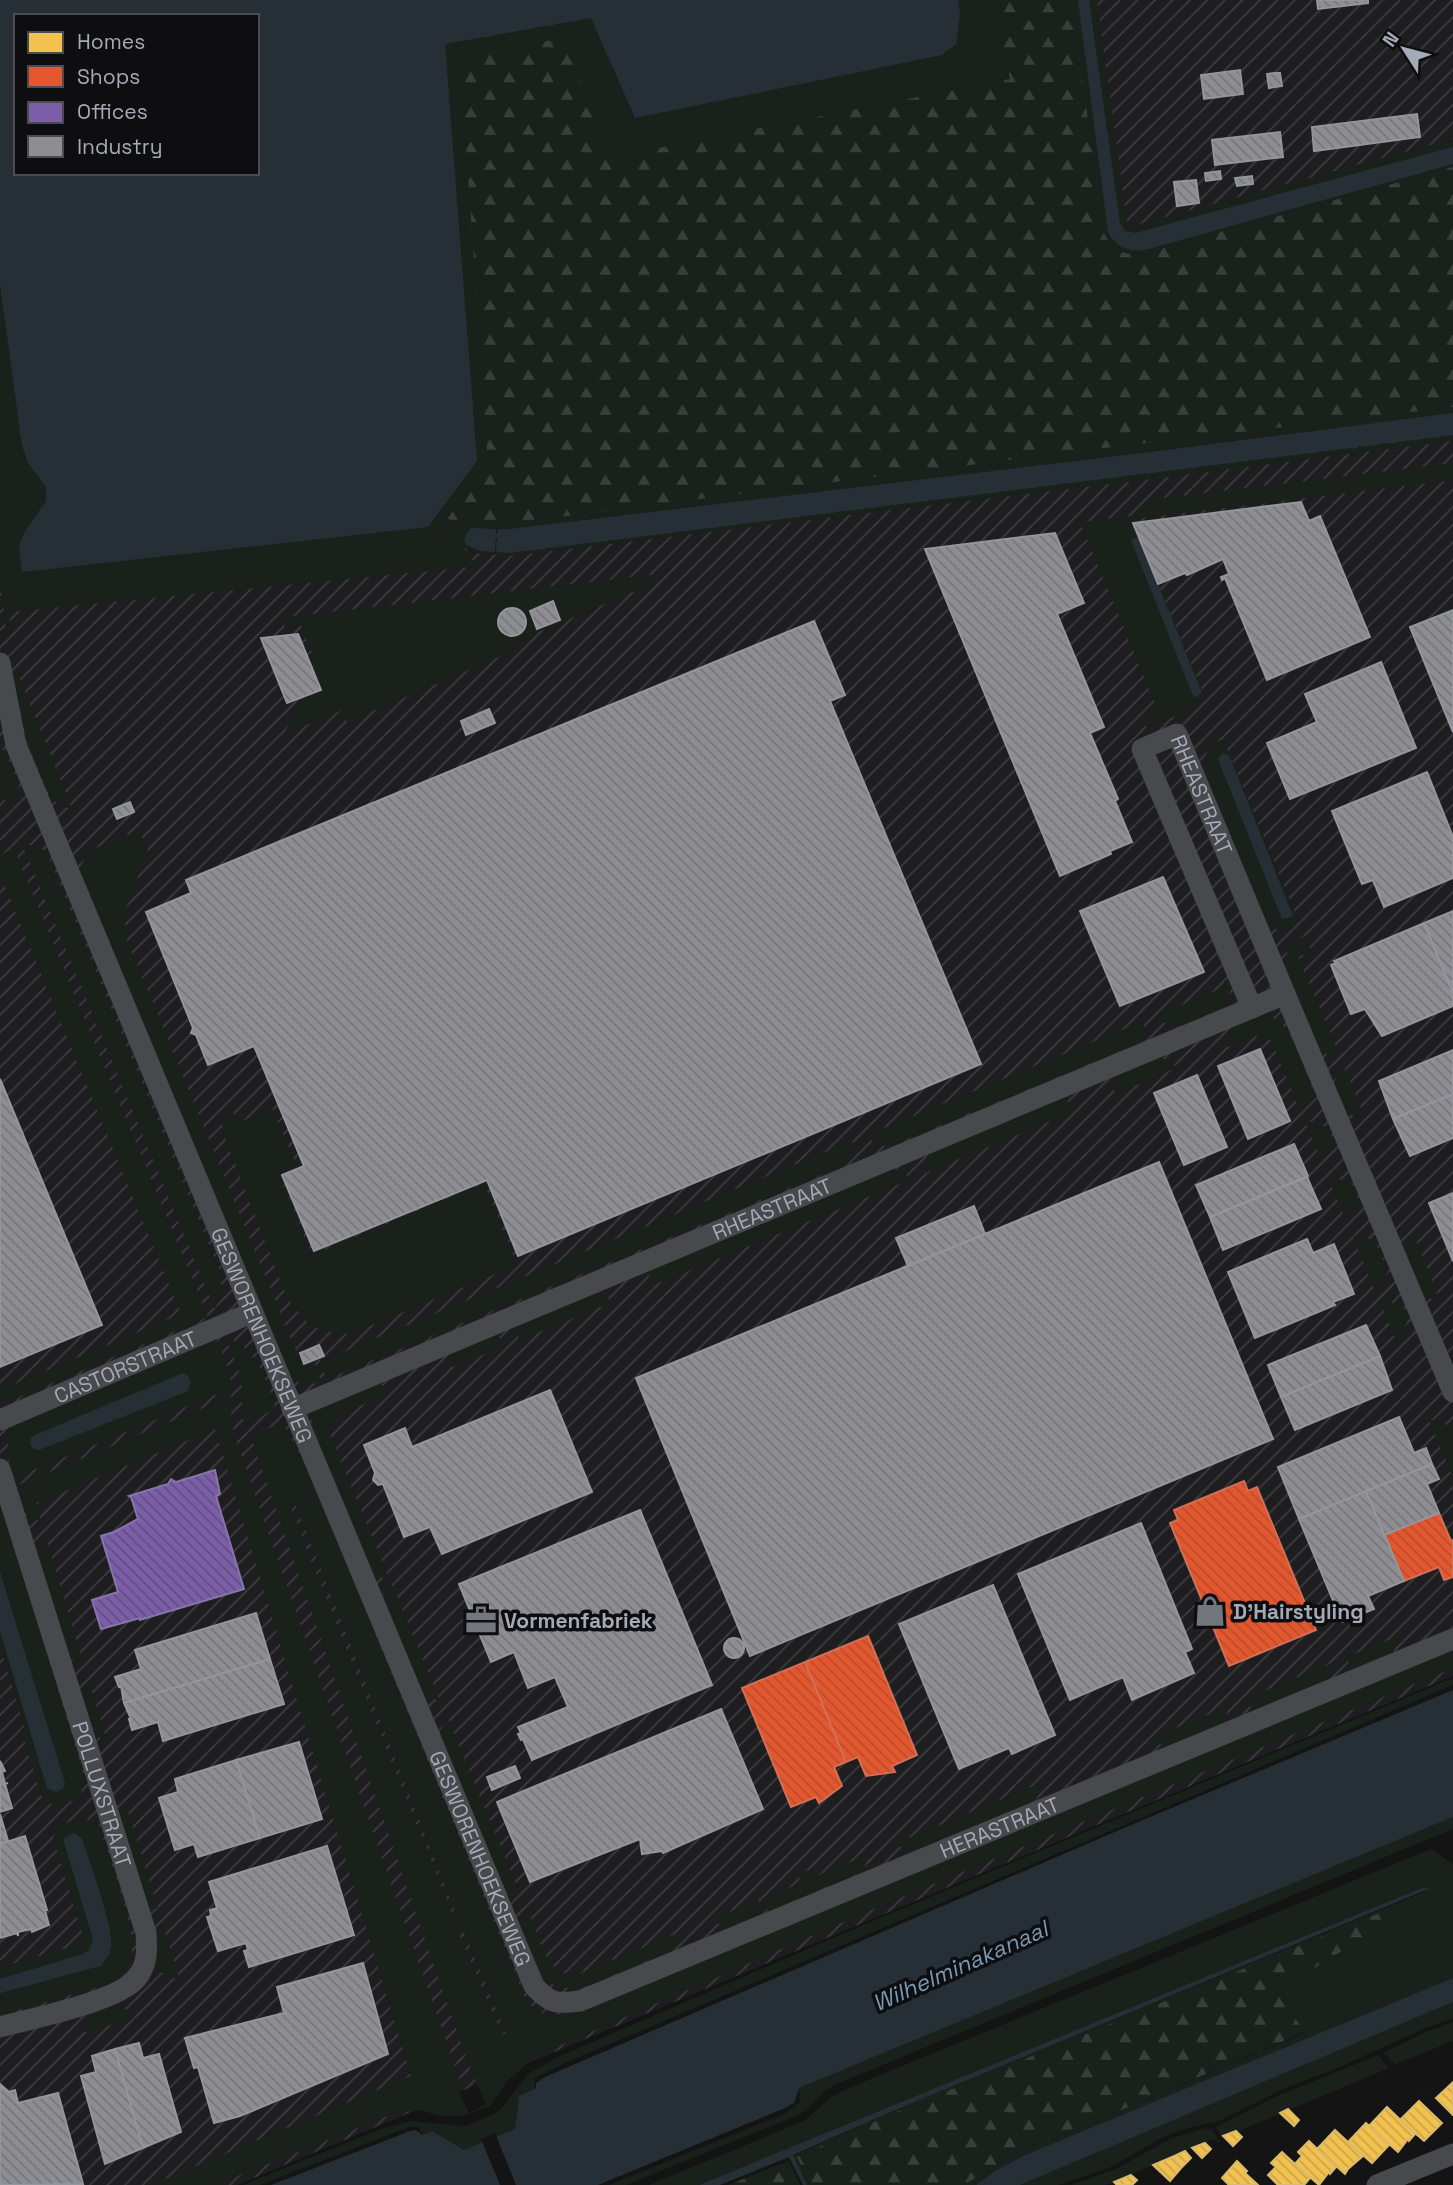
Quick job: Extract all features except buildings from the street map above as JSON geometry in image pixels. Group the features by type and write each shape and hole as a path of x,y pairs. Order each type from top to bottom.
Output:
{"street":[{"name":"GESWORENHOEKSEWEG","path":"0,663 5,715 16,745 534,1986 544,1998"},
{"name":"RHEASTRAAT","path":"1252,1008 1142,749 1177,734 1453,1392"},
{"name":"RHEASTRAAT","path":"292,1409 1285,994"},
{"name":"CASTORSTRAAT","path":"0,1420 251,1313"},
{"name":"POLLUXSTRAAT","path":"0,1469 146,1933 147,1948 146,1962 137,1978 126,1989 107,1997 0,2027"},
{"name":"HERASTRAAT","path":"544,1998 560,2004 580,2001 1453,1639"},
{"path":"1377,2185 1453,2154"}],"shaded area":[{"path":"0,0 1453,0 1453,1676 237,2185 0,2185"}],"green space":[{"path":"958,0 995,0 1010,79 608,158 566,37 460,59 488,464 437,533 439,537 449,526 463,532 477,522 510,523 1453,407 1453,413 1151,452 510,529 498,529 497,526 496,529 471,528 481,551 509,553 1337,450 1341,446 1343,450 1453,435 1453,441 509,556 480,554 464,548 468,557 481,566 9,612 11,628 6,629 0,580 0,284 22,445 28,463 46,487 46,501 25,530 19,546 22,569 428,527 477,461 445,44 592,18 635,118 960,14"},
{"path":"995,0 1071,0 1104,233 1107,240 1122,252 1142,254 1453,167 1453,407 510,523 477,522 463,532 449,526 453,522 448,518 488,464 460,59 566,37 608,158 1010,79"},
{"path":"1071,0 1078,0 1108,232 1115,241 1124,246 1145,250 1453,164 1453,167 1142,254 1122,252 1107,240 1104,233"},
{"path":"1089,0 1097,0 1127,221 1132,226 1453,139 1453,147 1135,233 1125,231 1120,223"},
{"path":"1453,463 1453,480 1134,519 1138,509 1147,500"},
{"path":"1130,516 1205,697 1178,715 1147,727 1138,722 1159,713 1080,522","holes":["1139,538 1202,693 1131,540"]},
{"path":"650,575 654,583 531,635 499,657 347,722 342,710 283,735 316,661 300,624 286,629 281,618"},
{"path":"17,672 71,807 51,799 26,740 13,675"},
{"path":"1223,739 1299,922 1286,928 1274,929 1266,925 1200,769 1210,745","holes":["1218,760 1293,915 1282,919"]},
{"path":"0,746 19,785 12,803 7,806 0,788"},
{"path":"135,834 143,838 148,849 124,914 127,940 297,1354 300,1353 304,1364 313,1360 321,1381 316,1383 298,1381 287,1371 80,870 87,852 125,835"},
{"path":"28,844 46,851 221,1274 221,1295 215,1309 23,846"},
{"path":"14,849 208,1317 0,1405 0,1390 181,1314 0,874 0,855"},
{"path":"1305,936 1311,951 1298,957 1339,1054 1332,1056 1317,1050 1281,965 1292,943"},
{"path":"1231,978 1233,984 1224,1008 1177,1027 1159,1021 1157,1015 1225,987 1224,981"},
{"path":"1259,1015 1279,1022 1299,1053 1312,1088 1305,1105 1299,1108 1272,1042 1266,1036 1255,1036 1227,1047 1224,1042 1232,1025"},
{"path":"1142,1022 1144,1027 1135,1045 887,1147 868,1139 867,1135"},
{"path":"1157,1056 1173,1063 1176,1068 1116,1094 1113,1088 1120,1071"},
{"path":"1345,1069 1364,1116 1359,1118 1341,1110 1333,1087 1338,1072"},
{"path":"1057,1098 1074,1104 1077,1110 925,1173 923,1167 930,1149"},
{"path":"272,1108 297,1167 279,1175 312,1255 484,1183 517,1265 353,1333 339,1334 308,1323 287,1298 222,1130 223,1116 231,1109 238,1123"},
{"path":"1312,1121 1328,1128 1333,1139 1326,1155 1320,1158 1306,1123"},
{"path":"852,1141 854,1145 847,1164 327,1379 319,1358 324,1356 326,1359"},
{"path":"889,1167 906,1174 909,1180 649,1287 647,1281 654,1264"},
{"path":"1335,1178 1352,1184 1360,1204 1358,1208 1343,1214 1329,1180"},
{"path":"1359,1234 1375,1242 1388,1271 1381,1286 1374,1288 1353,1237"},
{"path":"1413,1234 1439,1298 1434,1300 1417,1293 1401,1254 1408,1237"},
{"path":"591,1290 608,1297 610,1303 520,1340 517,1333 525,1317"},
{"path":"1387,1301 1403,1307 1408,1319 1401,1336 1395,1338 1381,1304"},
{"path":"487,1333 503,1339 505,1346 453,1367 450,1360 458,1345"},
{"path":"216,1338 229,1370 232,1388 14,1478 8,1442 18,1422","holes":["190,1388 39,1450 30,1445 31,1438"]},
{"path":"226,1338 237,1342 252,1356 275,1406 271,1411 247,1422 243,1420 241,1377"},
{"path":"371,1381 385,1387 388,1394 337,1415 329,1432 388,1576 382,1578 370,1574 311,1428 316,1408"},
{"path":"232,1396 231,1419 234,1435 460,2081 459,2092 469,2113 486,2104 468,2063 252,1440 254,1435 282,1422 306,1466 526,2000 541,2012 549,2014 557,2015 583,2008 1453,1649 1453,1668 883,1905 554,2048 534,2058 507,2081 490,2106 462,2116 441,2116 419,2110 390,2115 215,2185 151,2185 411,2076 215,1429 36,1503 41,1521 25,1513 16,1486","holes":["295,1503 455,1911 452,1913 312,1563 290,1505","462,1927 506,2033 502,2035 457,1929"]},
{"path":"1436,1419 1453,1429 1453,1477 1429,1421"},
{"path":"0,1498 86,1783 77,1799 63,1804 50,1803 42,1798 0,1646 0,1631 47,1788 56,1792 65,1783 0,1572"},
{"path":"47,1541 84,1666 69,1658 37,1555"},
{"path":"392,1585 440,1701 420,1693 381,1599 386,1587"},
{"path":"1401,1635 1393,1653 1356,1668 1344,1658"},
{"path":"1330,1664 1326,1680 1258,1709 1244,1705 1241,1701"},
{"path":"1453,1678 1453,1685 563,2064 535,2078 534,2089 519,2096 515,2129 464,2150 432,2131 423,2135 418,2127 409,2127 260,2185 243,2185 378,2130 410,2121 466,2126 494,2114 503,2107 528,2074 558,2057 887,1915"},
{"path":"89,1682 107,1741 91,1733 81,1697"},
{"path":"1227,1707 1222,1724 1166,1747 1149,1739"},
{"path":"447,1717 520,1894 516,1896 500,1888 438,1737"},
{"path":"1043,1782 1036,1800 912,1852 894,1844"},
{"path":"126,1805 158,1909 142,1901 117,1821"},
{"path":"81,1817 99,1825 129,1925 132,1939 130,1961 121,1974 108,1984 0,2015 0,1993 100,1966 109,1953 111,1939 82,1839 63,1839 93,1939 89,1950 0,1979 0,1967 85,1943 53,1837 59,1826"},
{"path":"1453,1817 1453,1829 839,2083 825,2091 805,2111 784,2121 626,2185 609,2185 786,2113 800,2102 799,2088"},
{"path":"1431,1849 1453,1864 1453,1978 1025,2155 998,2169 976,2185 964,2185 1013,2155 1055,2135 1095,2121 1305,2033 1275,1992 1429,1896 1428,1893 797,2157 810,2185 807,2185 793,2156 893,2111 1426,1891 1424,1887 699,2185 649,2185 804,2121 833,2096 851,2087"},
{"path":"870,1854 862,1872 768,1911 761,1899 801,1883 798,1874 808,1870 812,1878"},
{"path":"1428,1893 1430,1896 1276,1992 1305,2032 1095,2121 1055,2135 1013,2155 964,2185 810,2185 797,2157 894,2113"},
{"path":"758,1900 763,1913 729,1928 711,1920"},
{"path":"529,1913 546,1956 552,1965 569,1974 581,1973 681,1932 682,1934 673,1950 585,1987 559,1988 539,1976 518,1931 524,1915"},
{"path":"162,1923 180,1981 152,1968 152,1940"},
{"path":"1453,2002 1453,2018 1285,2088 1219,2121 1165,2136 1109,2168 1058,2185 1020,2185"},
{"path":"114,2003 130,2012 133,2019 85,2032 84,2025 92,2009"},
{"path":"1453,2022 1453,2041 1396,2064 1439,2106 1383,2053"},
{"path":"1378,2055 1389,2068 1222,2138 1216,2127 1275,2097"},
{"path":"1205,2128 1211,2129 1220,2141 1218,2143 1214,2139 1106,2185 1071,2185 1118,2168 1170,2139"},
{"path":"789,2161 800,2185 728,2185"}],"water":[{"path":"0,0 958,0 960,14 956,44 942,55 635,118 591,18 445,44 477,461 428,527 22,572 19,546 25,531 46,501 46,487 28,463 22,445 0,284"},
{"path":"1078,0 1089,0 1120,223 1125,231 1135,233 1453,147 1453,164 1145,250 1123,247 1108,232"},
{"path":"1453,413 1453,435 509,553 496,552 498,529 1151,452"},
{"path":"471,528 496,529 495,552 481,551 466,545 464,539"},
{"path":"1139,537 1202,693 1194,698 1131,540"},
{"path":"1222,753 1229,755 1293,916 1282,919 1218,759"},
{"path":"183,1373 191,1381 188,1391 39,1450 30,1445 31,1438 35,1435"},
{"path":"0,1572 65,1783 63,1789 56,1792 47,1788 0,1631"},
{"name":"Wilhelminakanaal","path":"1453,1690 1453,1817 799,2088 794,2103 785,2108 598,2185 271,2185 410,2131 416,2130 422,2135 432,2131 464,2150 515,2129 519,2096 536,2088 536,2083 545,2077"},
{"path":"75,1833 82,1839 105,1910 111,1938 110,1952 100,1966 0,1993 0,1979 89,1950 93,1939 63,1839"},
{"path":"1424,1887 1428,1888 793,2155 807,2185 803,2185 789,2157 720,2185 699,2185"},
{"path":"1453,1978 1453,2002 1020,2185 976,2185 998,2169 1025,2155"}],"pier":[{"path":"495,2133 516,2185 500,2185 481,2139"}],"place":[{"name":"D'Hairstyling","path":"1210,1611"},
{"name":"Vormenfabriek","path":"481,1620"}]}
